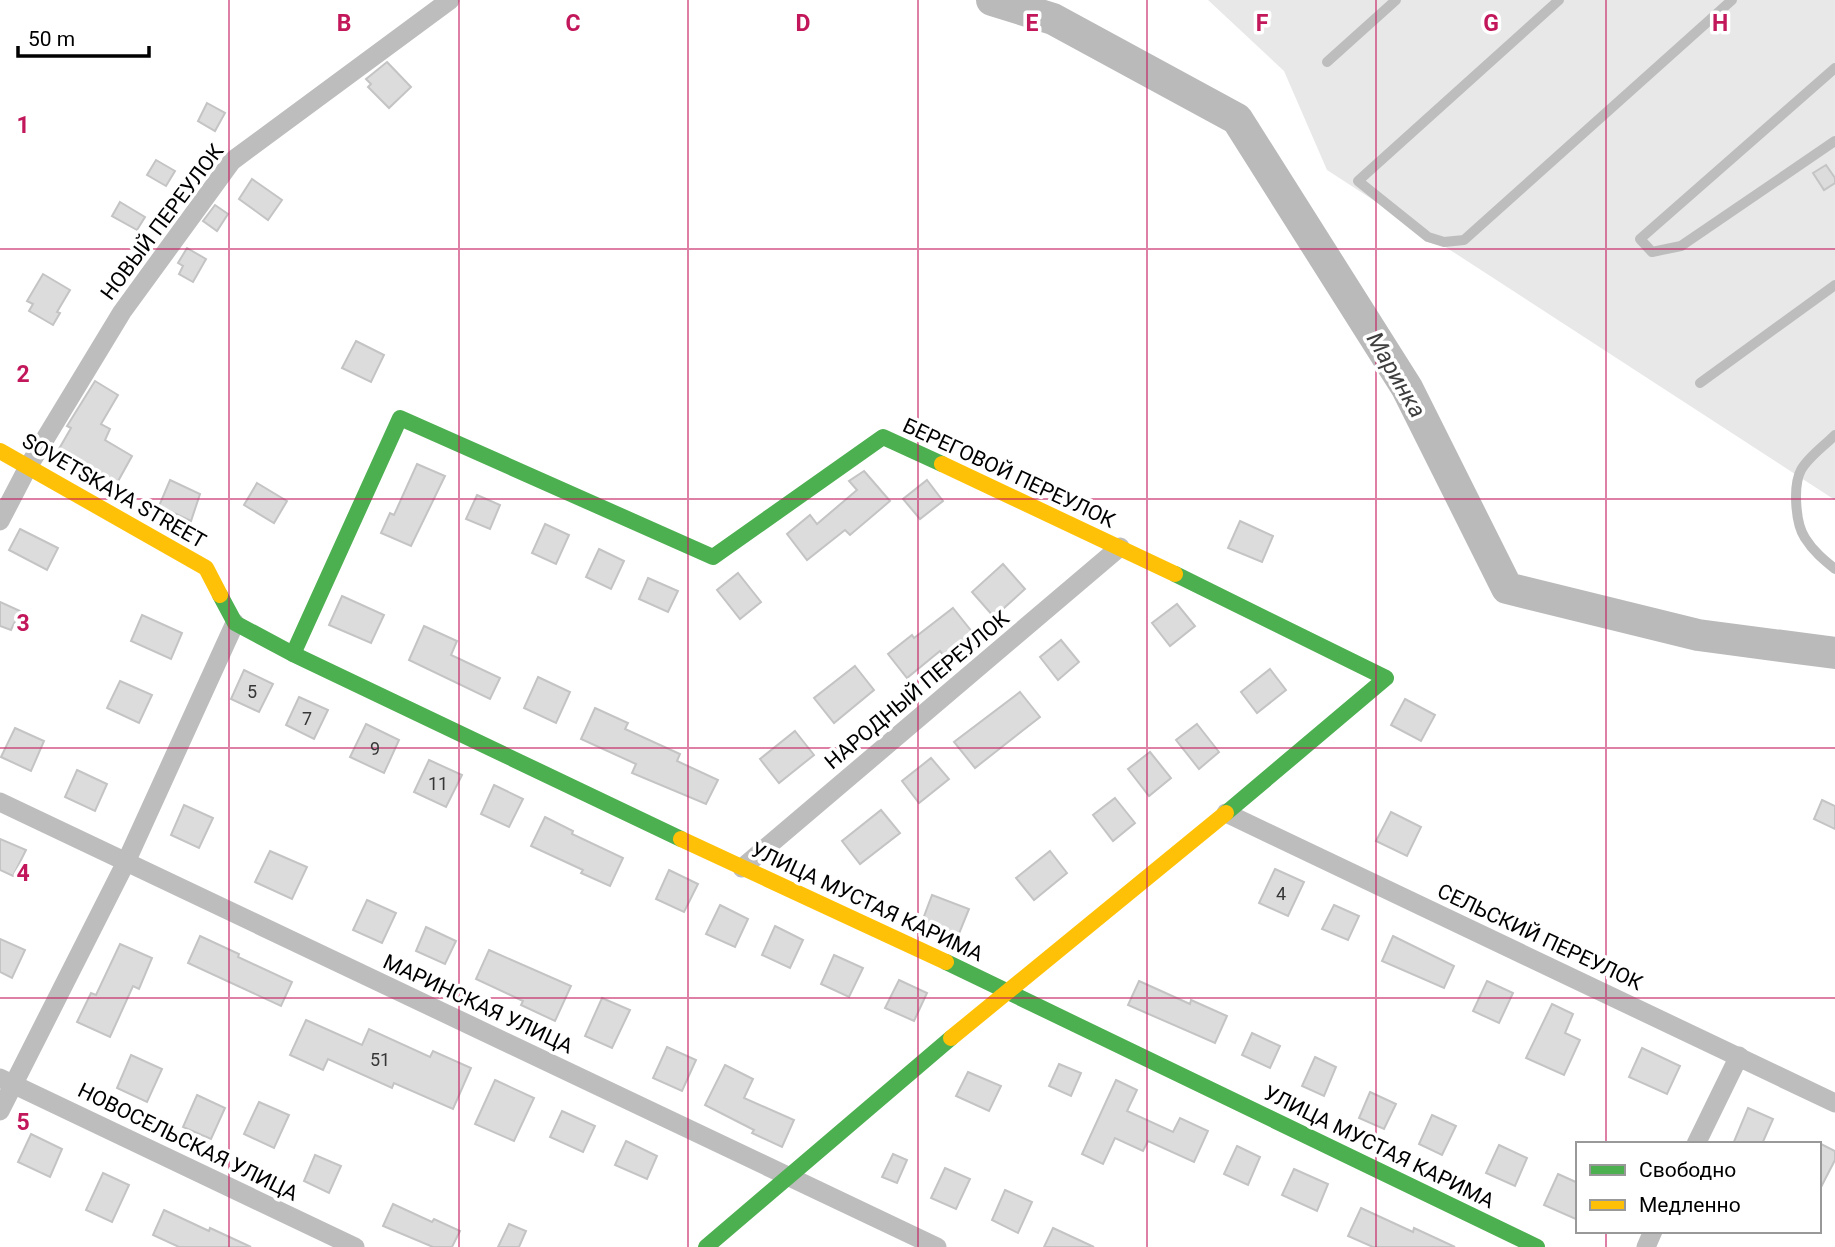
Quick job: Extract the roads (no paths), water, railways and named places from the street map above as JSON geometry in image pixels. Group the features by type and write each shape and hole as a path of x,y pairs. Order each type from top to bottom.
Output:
{"street":[{"name":"НОВЫЙ ПЕРЕУЛОК","path":"0,521 28,467 122,313 232,161 450,0"},
{"name":"БЕРЕГОВОЙ ПЕРЕУЛОК","path":"293,654 400,418 713,557 883,437 1120,547 1386,678 1226,813"},
{"name":"SOVETSKAYA STREET","path":"0,451 206,568 235,623"},
{"name":"НАРОДНЫЙ ПЕРЕУЛОК","path":"742,868 1120,547"},
{"name":"УЛИЦА МУСТАЯ КАРИМА","path":"235,623 293,654 742,868 1007,990 1537,1247"},
{"path":"0,1111 6,1081 126,862 235,623"},
{"name":"МАРИНСКАЯ УЛИЦА","path":"0,802 937,1247"},
{"path":"706,1247 1007,990 1226,813"},
{"name":"СЕЛЬСКИЙ ПЕРЕУЛОК","path":"1226,813 1835,1102"},
{"path":"1697,1142 1739,1056"},
{"name":"НОВОСЕЛЬСКАЯ УЛИЦА","path":"6,1081 355,1247"}],"lane":[{"path":"1327,62 1396,0"},
{"path":"1559,0 1358,181 1428,237 1444,242 1464,240 1732,0"},
{"path":"1835,68 1640,239 1652,252 1681,246 1835,141"},
{"path":"1700,383 1835,285"},
{"path":"1835,435 1802,467 1796,482 1797,506 1803,535 1815,552 1835,569"}],"waterway":[{"name":"Маринка","path":"992,0 1053,19 1237,119 1407,388 1507,588 1698,635 1835,653"}]}
